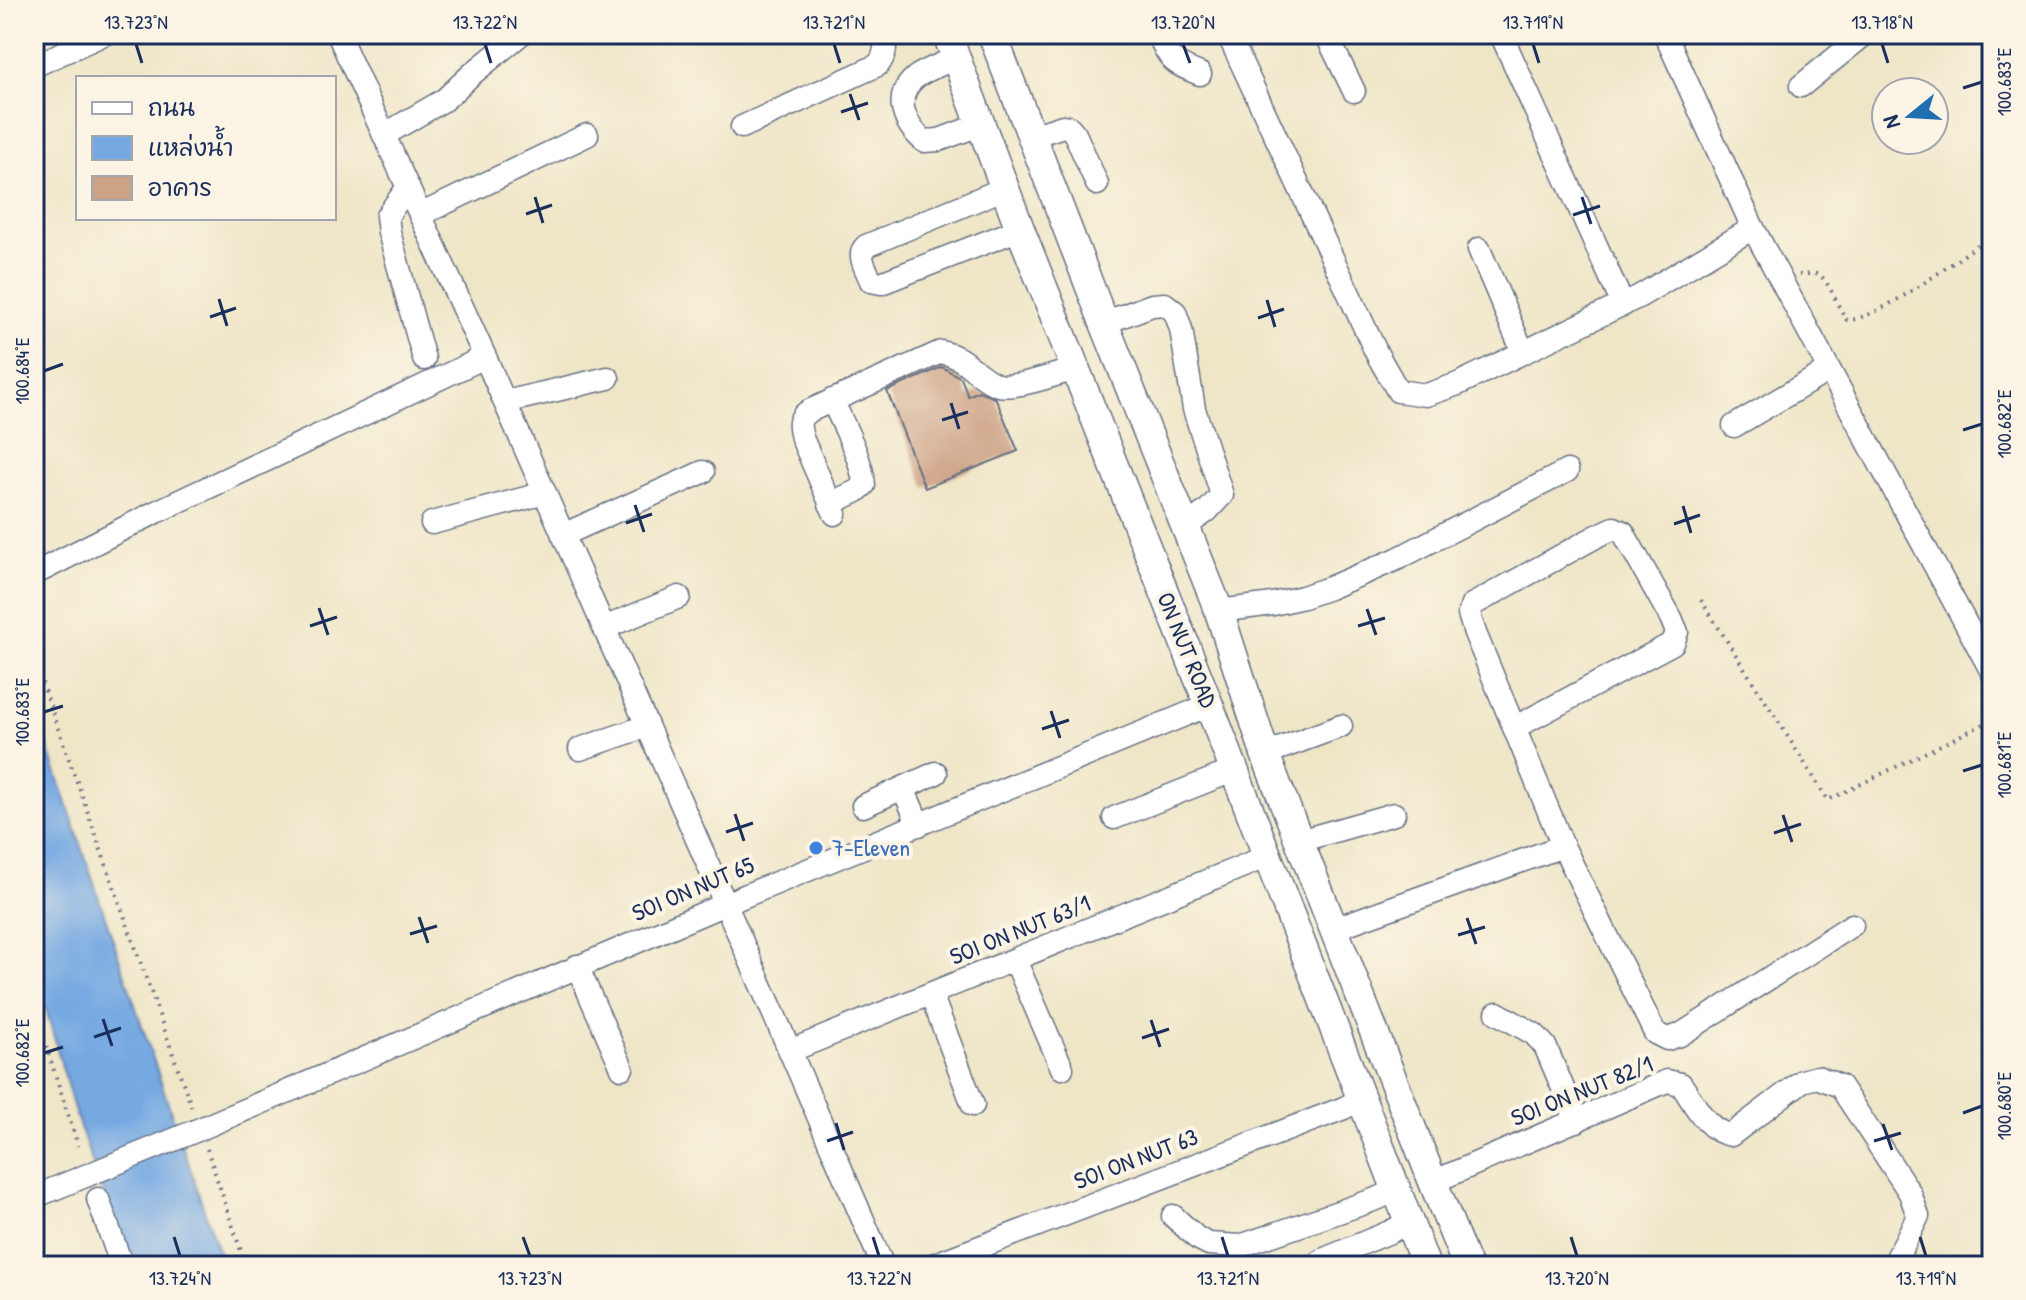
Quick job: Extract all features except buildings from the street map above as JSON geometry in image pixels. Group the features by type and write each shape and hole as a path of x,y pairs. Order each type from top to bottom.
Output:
{"main road":[{"name":"ON NUT ROAD","path":"1000,37 1032,136 1082,269 1219,611 1265,754 1467,1266"},
{"name":"ON NUT ROAD","path":"951,46 1020,229 1235,770 1425,1266"},
{"path":"1042,285 1082,269"},
{"path":"1209,705 1245,691"}],"street":[{"path":"34,66 104,34"},
{"path":"338,34 505,402 883,1266"},
{"path":"384,135 444,100 521,34"},
{"path":"742,127 878,65 884,58 884,34"},
{"path":"1158,34 1169,58 1177,65 1200,74"},
{"path":"1228,34 1377,354 1398,391 1426,395 1458,384 1623,305 1753,228"},
{"path":"1326,34 1354,91"},
{"path":"1501,34 1623,305"},
{"path":"1665,34 1753,228 1992,672"},
{"path":"1801,86 1865,34"},
{"path":"951,46 909,85 902,99 904,118 924,141 939,140 982,124"},
{"path":"1032,136 1069,127 1097,184"},
{"path":"420,215 587,135"},
{"path":"408,187 387,216 424,359"},
{"path":"1005,188 866,246 861,255 871,281 881,283 1020,229"},
{"path":"1479,249 1523,352"},
{"path":"1104,323 1152,305 1165,304 1175,312 1181,329 1194,409 1222,495 1186,526"},
{"path":"832,400 855,454 864,485 833,509 799,426 802,416 809,411 832,400 941,352 954,354 998,385 1010,386 1075,369"},
{"path":"34,574 154,513 485,357"},
{"path":"1734,426 1829,370"},
{"path":"505,402 608,378"},
{"path":"1219,611 1273,604 1329,588 1397,559 1567,471"},
{"path":"563,535 703,472"},
{"path":"432,523 545,493"},
{"path":"1514,728 1673,643 1677,632 1671,618 1623,532 1614,528 1472,605 1469,614 1475,633 1514,728 1563,846 1655,1033 1667,1039 1680,1035 1852,925"},
{"path":"604,628 679,597"},
{"name":"SOI ON NUT 65","path":"34,1197 725,904 1209,705"},
{"path":"580,749 647,726"},
{"path":"1265,754 1341,726"},
{"path":"1114,818 1235,770"},
{"path":"863,806 936,773"},
{"path":"903,788 919,825"},
{"path":"1299,841 1394,814"},
{"path":"1333,929 1563,846"},
{"name":"SOI ON NUT 63/1","path":"790,1051 1268,856"},
{"path":"1015,960 1062,1068"},
{"path":"577,966 622,1068"},
{"path":"931,994 973,1105"},
{"path":"1497,1013 1534,1034 1545,1046 1577,1121"},
{"name":"SOI ON NUT 82/1","path":"1433,1182 1667,1081 1681,1084 1711,1126 1721,1134 1731,1135 1802,1081 1817,1077 1840,1086 1910,1193 1918,1216 1893,1266"},
{"name":"SOI ON NUT 63","path":"930,1266 1361,1099"},
{"path":"1173,1216 1197,1238 1209,1244 1240,1246 1396,1190"},
{"path":"98,1199 122,1266"},
{"path":"1320,1261 1408,1222"}],"path":[{"path":"1777,274 1815,273 1822,277 1842,314 1847,320 1854,321 1919,286 1992,234"},
{"path":"1701,600 1828,800 1992,720"},
{"path":"34,660 246,1266"},
{"path":"34,1008 78,1146"}],"water":[{"path":"34,706 223,1266 129,1266 75,1113 34,965"}],"place":[{"name":"7-Eleven","path":"816,848"}]}
